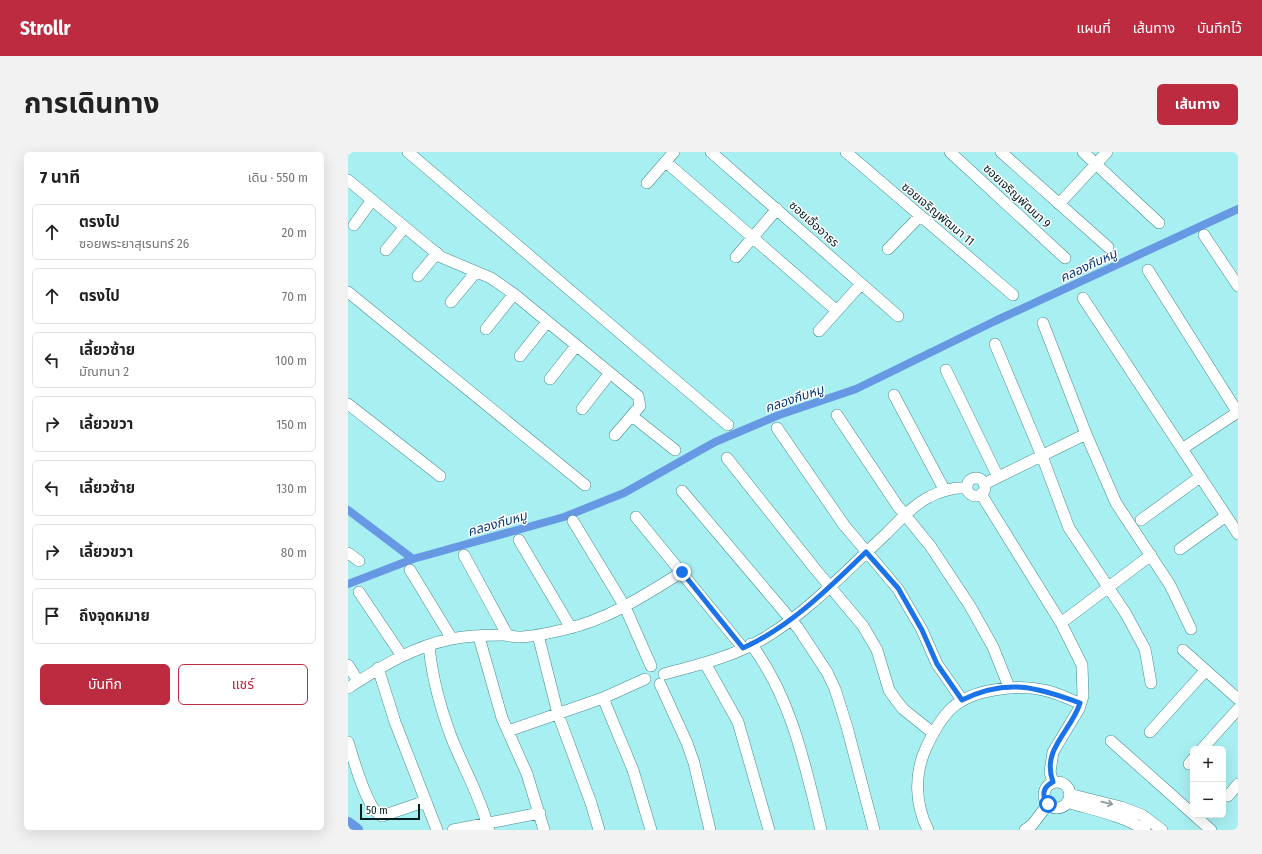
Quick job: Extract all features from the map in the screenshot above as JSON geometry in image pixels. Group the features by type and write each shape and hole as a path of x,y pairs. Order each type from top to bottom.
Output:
{"street":[{"path":"408,152 728,425"},
{"path":"647,183 674,152"},
{"name":"ซอยเอิ้ออาธร","path":"711,152 898,316"},
{"name":"ซอยเจริญพัฒนา 11","path":"846,152 1013,295"},
{"name":"ซอยเจริญพัฒนา 9","path":"950,152 1065,258"},
{"path":"1001,152 1108,247"},
{"path":"1083,152 1159,223"},
{"path":"1059,204 1106,152"},
{"path":"666,162 837,311"},
{"path":"348,180 437,254 458,265 491,278 514,294 638,396 640,406 615,435"},
{"path":"354,225 372,200"},
{"path":"736,257 777,209"},
{"path":"888,249 920,216"},
{"path":"386,250 404,228"},
{"path":"1204,235 1238,286"},
{"path":"418,276 437,254"},
{"path":"1148,270 1238,412 1182,449"},
{"path":"451,302 476,272"},
{"path":"819,331 861,284"},
{"path":"348,292 585,484"},
{"path":"486,329 514,294"},
{"path":"1083,298 1238,534"},
{"path":"520,356 547,322"},
{"path":"1043,323 1086,434 1116,503 1170,585 1191,629"},
{"path":"995,344 1042,456 1069,528 1126,614 1144,650 1151,683"},
{"path":"550,380 576,346"},
{"path":"946,370 998,477"},
{"path":"582,409 610,373"},
{"path":"894,395 945,491"},
{"path":"348,404 440,476"},
{"path":"837,415 904,515 931,547 970,606 993,647 1009,687"},
{"path":"632,416 675,450"},
{"path":"777,428 844,525 898,588 922,630 937,664 962,700"},
{"path":"1053,782 1050,772 1053,752 1080,703 1083,682 1082,665 1061,623 982,489 979,479 975,478 969,481 967,488 970,494 974,496 982,489 998,477 1086,434"},
{"path":"727,458 870,637 877,650 889,690 896,700 908,714 933,733"},
{"path":"1141,520 1200,477"},
{"path":"710,830 694,763 662,679 660,667 651,666 645,671 645,679 651,685 662,679 761,640 790,619 830,586 904,515 928,497 955,487 967,488"},
{"path":"682,491 816,652 835,689 874,830"},
{"path":"1180,549 1226,516"},
{"path":"636,517 682,572 772,674 793,722 821,830"},
{"path":"573,521 625,607 651,666"},
{"path":"519,540 571,628"},
{"path":"349,554 359,561"},
{"path":"464,555 508,636"},
{"path":"1061,623 1151,555"},
{"path":"410,570 452,639"},
{"path":"348,688 378,668 402,656 452,639 508,636 517,637 571,628 596,620 625,607 682,572"},
{"path":"359,592 402,656"},
{"path":"538,634 558,714 599,830"},
{"path":"479,637 508,731 527,774 544,830"},
{"path":"429,646 440,699 452,737 472,782 488,827"},
{"path":"1183,650 1204,671 1238,699"},
{"path":"705,663 738,722 769,830"},
{"path":"348,665 358,681"},
{"path":"378,668 395,722 437,830"},
{"path":"1150,732 1204,671"},
{"path":"508,731 604,698 645,679"},
{"path":"928,830 920,812 917,791 922,755 933,733 943,718 962,700 982,692 1009,687 1044,690 1080,703"},
{"path":"604,698 633,770 643,799 651,830"},
{"path":"1205,746 1238,709"},
{"path":"1111,741 1190,810"},
{"path":"348,742 367,795 376,812 382,816 426,801"},
{"path":"1053,782 1064,784 1068,798 1058,808 1048,804 1044,796 1044,792 1046,787 1053,782"},
{"path":"1228,796 1238,784"},
{"path":"1068,798 1137,825 1145,830"},
{"path":"1068,798 1121,807 1142,814 1162,830"},
{"path":"1030,828 1048,804"},
{"path":"453,830 488,827 540,813"},
{"path":"1198,818 1211,830"}],"waterway":[{"name":"คลองกีบหมู","path":"348,584 413,559 564,517 624,493 715,442 779,415 856,389 995,321 1238,209"},
{"path":"348,510 413,559"},
{"path":"348,824 356,830"}],"route":[{"path":"682,572 743,648 761,640 790,619 830,586 866,552 898,588 922,630 937,664 962,700 972,694 1009,687 1024,687 1044,690 1080,703 1079,709 1053,752 1050,772 1053,782 1046,787 1044,792 1045,800 1048,804"}]}
